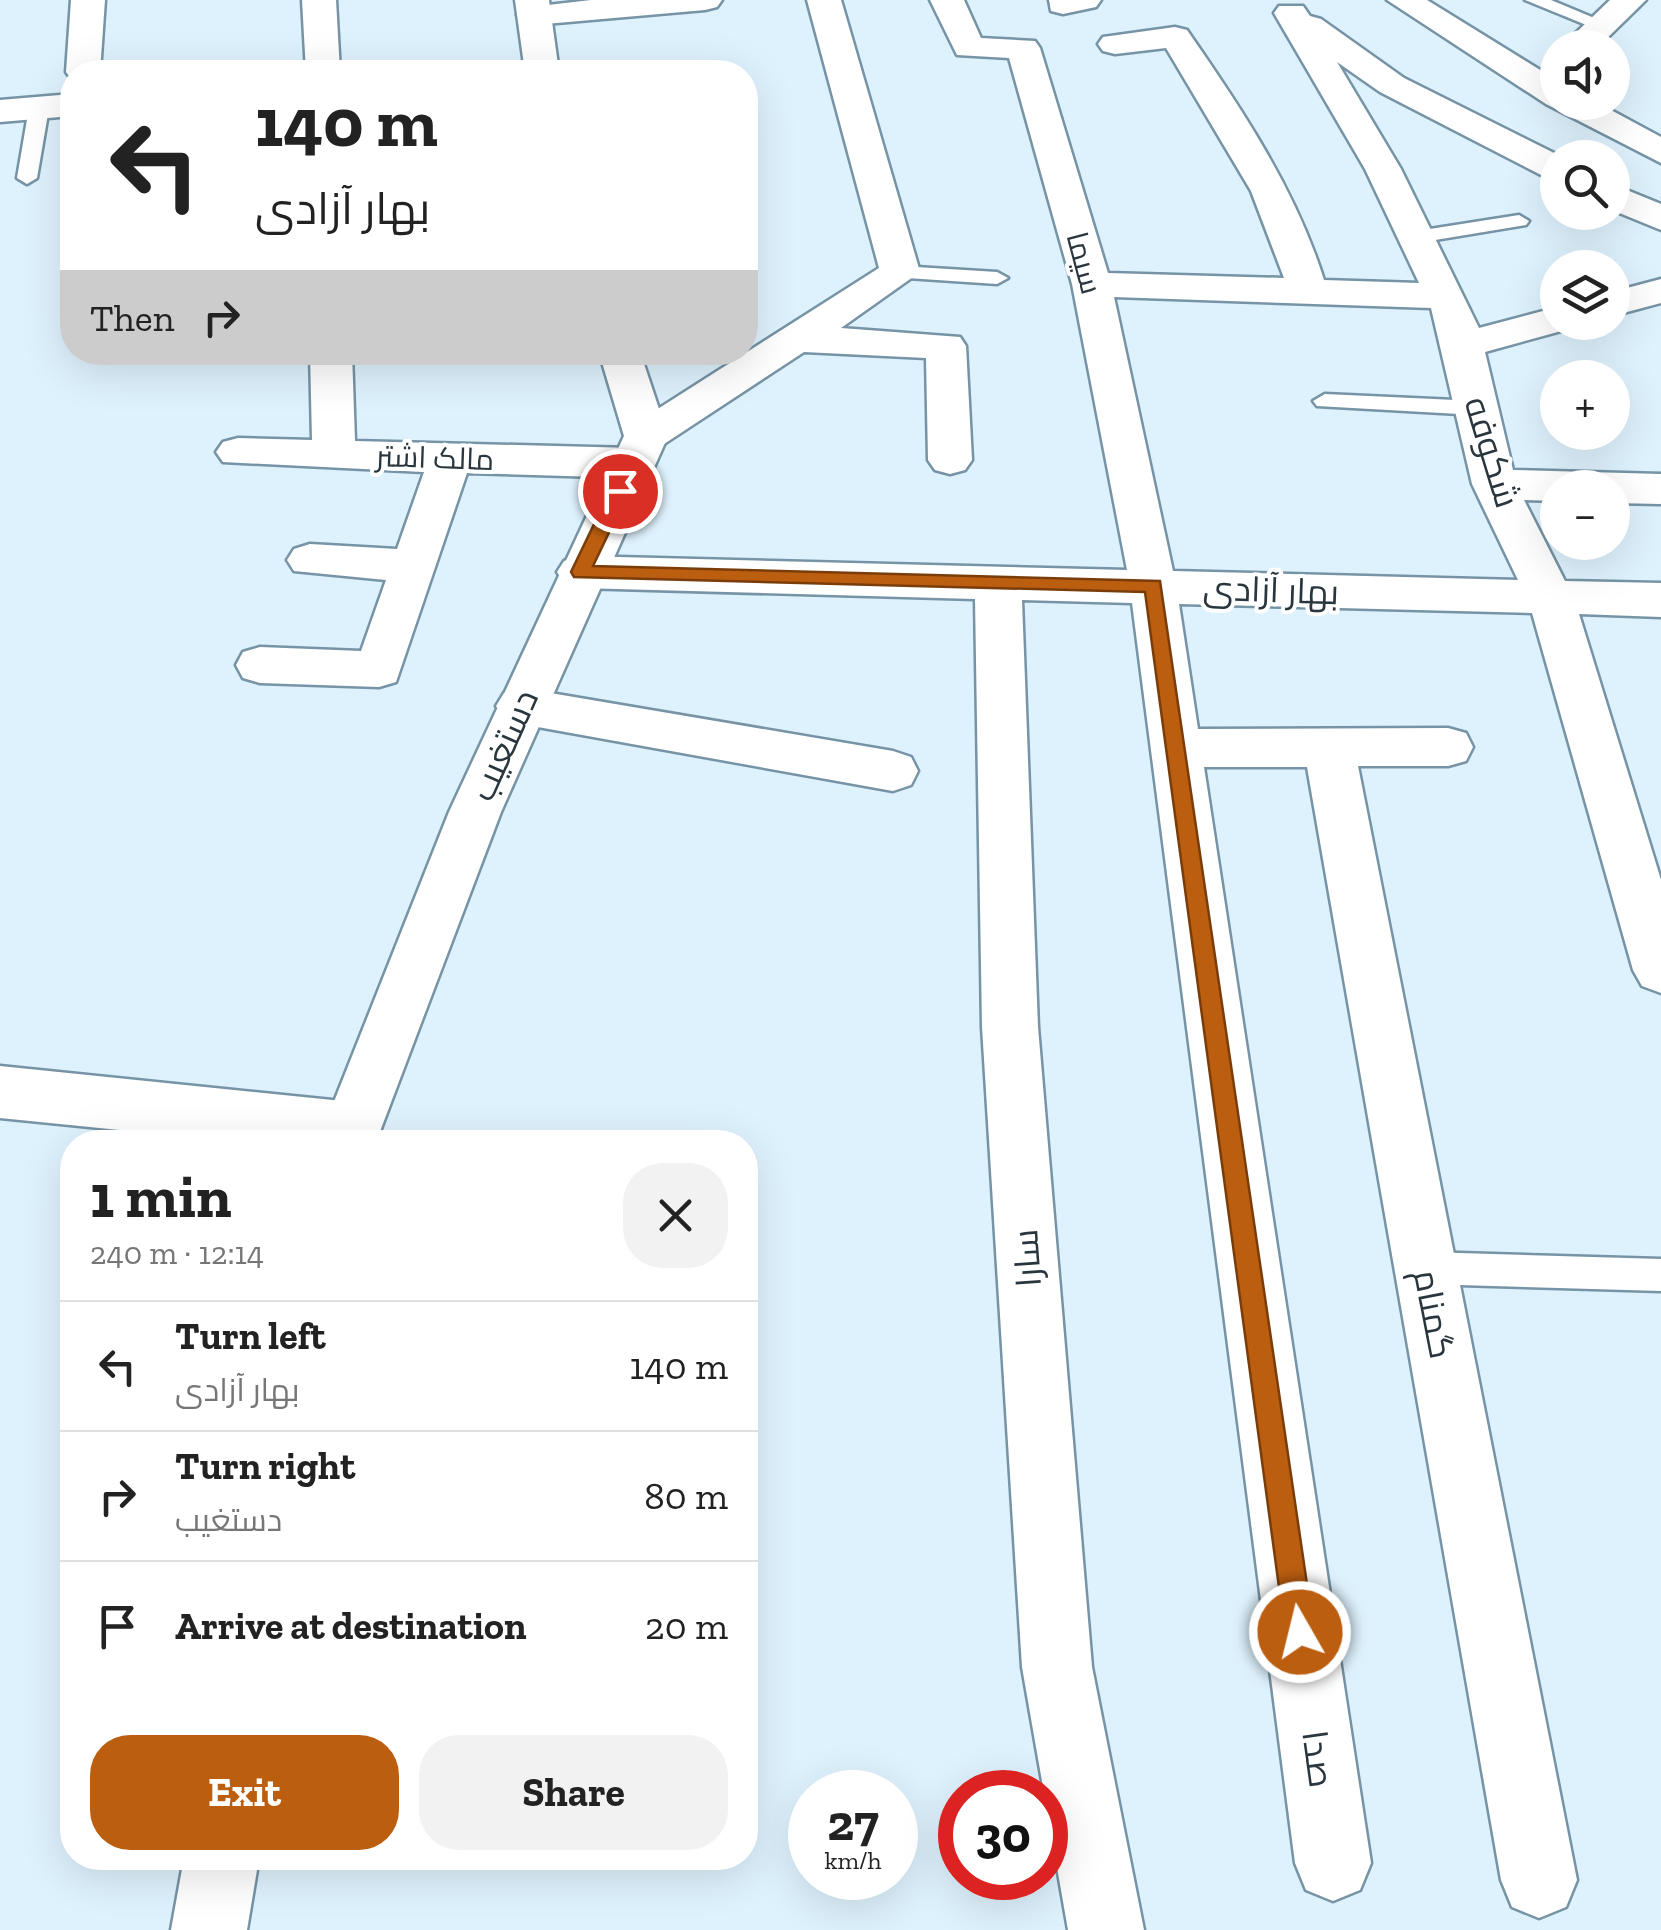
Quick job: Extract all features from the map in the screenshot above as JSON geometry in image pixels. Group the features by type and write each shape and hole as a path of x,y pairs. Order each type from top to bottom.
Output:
{"street":[{"path":"84,60 88,0"},
{"path":"320,0 322,60"},
{"path":"539,60 533,7 705,0"},
{"path":"621,365 639,449 795,339 900,272 824,0"},
{"name":"سیما","path":"946,0 969,48 1023,48 1092,284 1153,586"},
{"path":"1404,0 1540,76"},
{"path":"1596,30 1630,0"},
{"path":"1283,6 1392,85 1540,160"},
{"name":"شکوفه","path":"1283,6 1384,169 1446,296 1462,345 1494,484 1551,599 1661,970"},
{"path":"1114,44 1174,37 1218,101 1258,174 1300,260 1308,292"},
{"path":"0,112 56,106"},
{"path":"1601,120 1661,152"},
{"path":"1630,204 1661,219"},
{"path":"1092,284 1446,296"},
{"path":"1630,299 1661,291"},
{"path":"1462,345 1540,324"},
{"path":"795,339 946,346 950,460"},
{"path":"331,365 334,454"},
{"name":"مالک اشتر","path":"238,452 450,458 639,449"},
{"name":"دستغیب","path":"351,1130 521,706 639,449"},
{"path":"260,665 379,669 450,458"},
{"path":"1494,484 1540,486"},
{"path":"1630,488 1661,489"},
{"path":"310,560 414,566"},
{"name":"بهار آزادی","path":"580,572 1661,600"},
{"name":"سارا","path":"998,581 1010,1026 1056,1666 1106,1930"},
{"name":"صدا","path":"1153,586 1172,748 1333,1864"},
{"path":"521,706 894,772"},
{"path":"1172,748 1448,747"},
{"name":"گمنام","path":"1329,748 1539,1880"},
{"path":"0,1092 308,1130"},
{"path":"209,1930 220,1870"}],"lane":[{"path":"1534,0 1580,30"},
{"path":"27,178 56,106"},
{"path":"1417,237 1519,221"},
{"path":"900,272 996,278"},
{"path":"1325,401 1477,408"},
{"path":"1426,1268 1661,1275"}],"route":[{"path":"620,491 580,572 1153,586 1172,748 1300,1632"}]}
